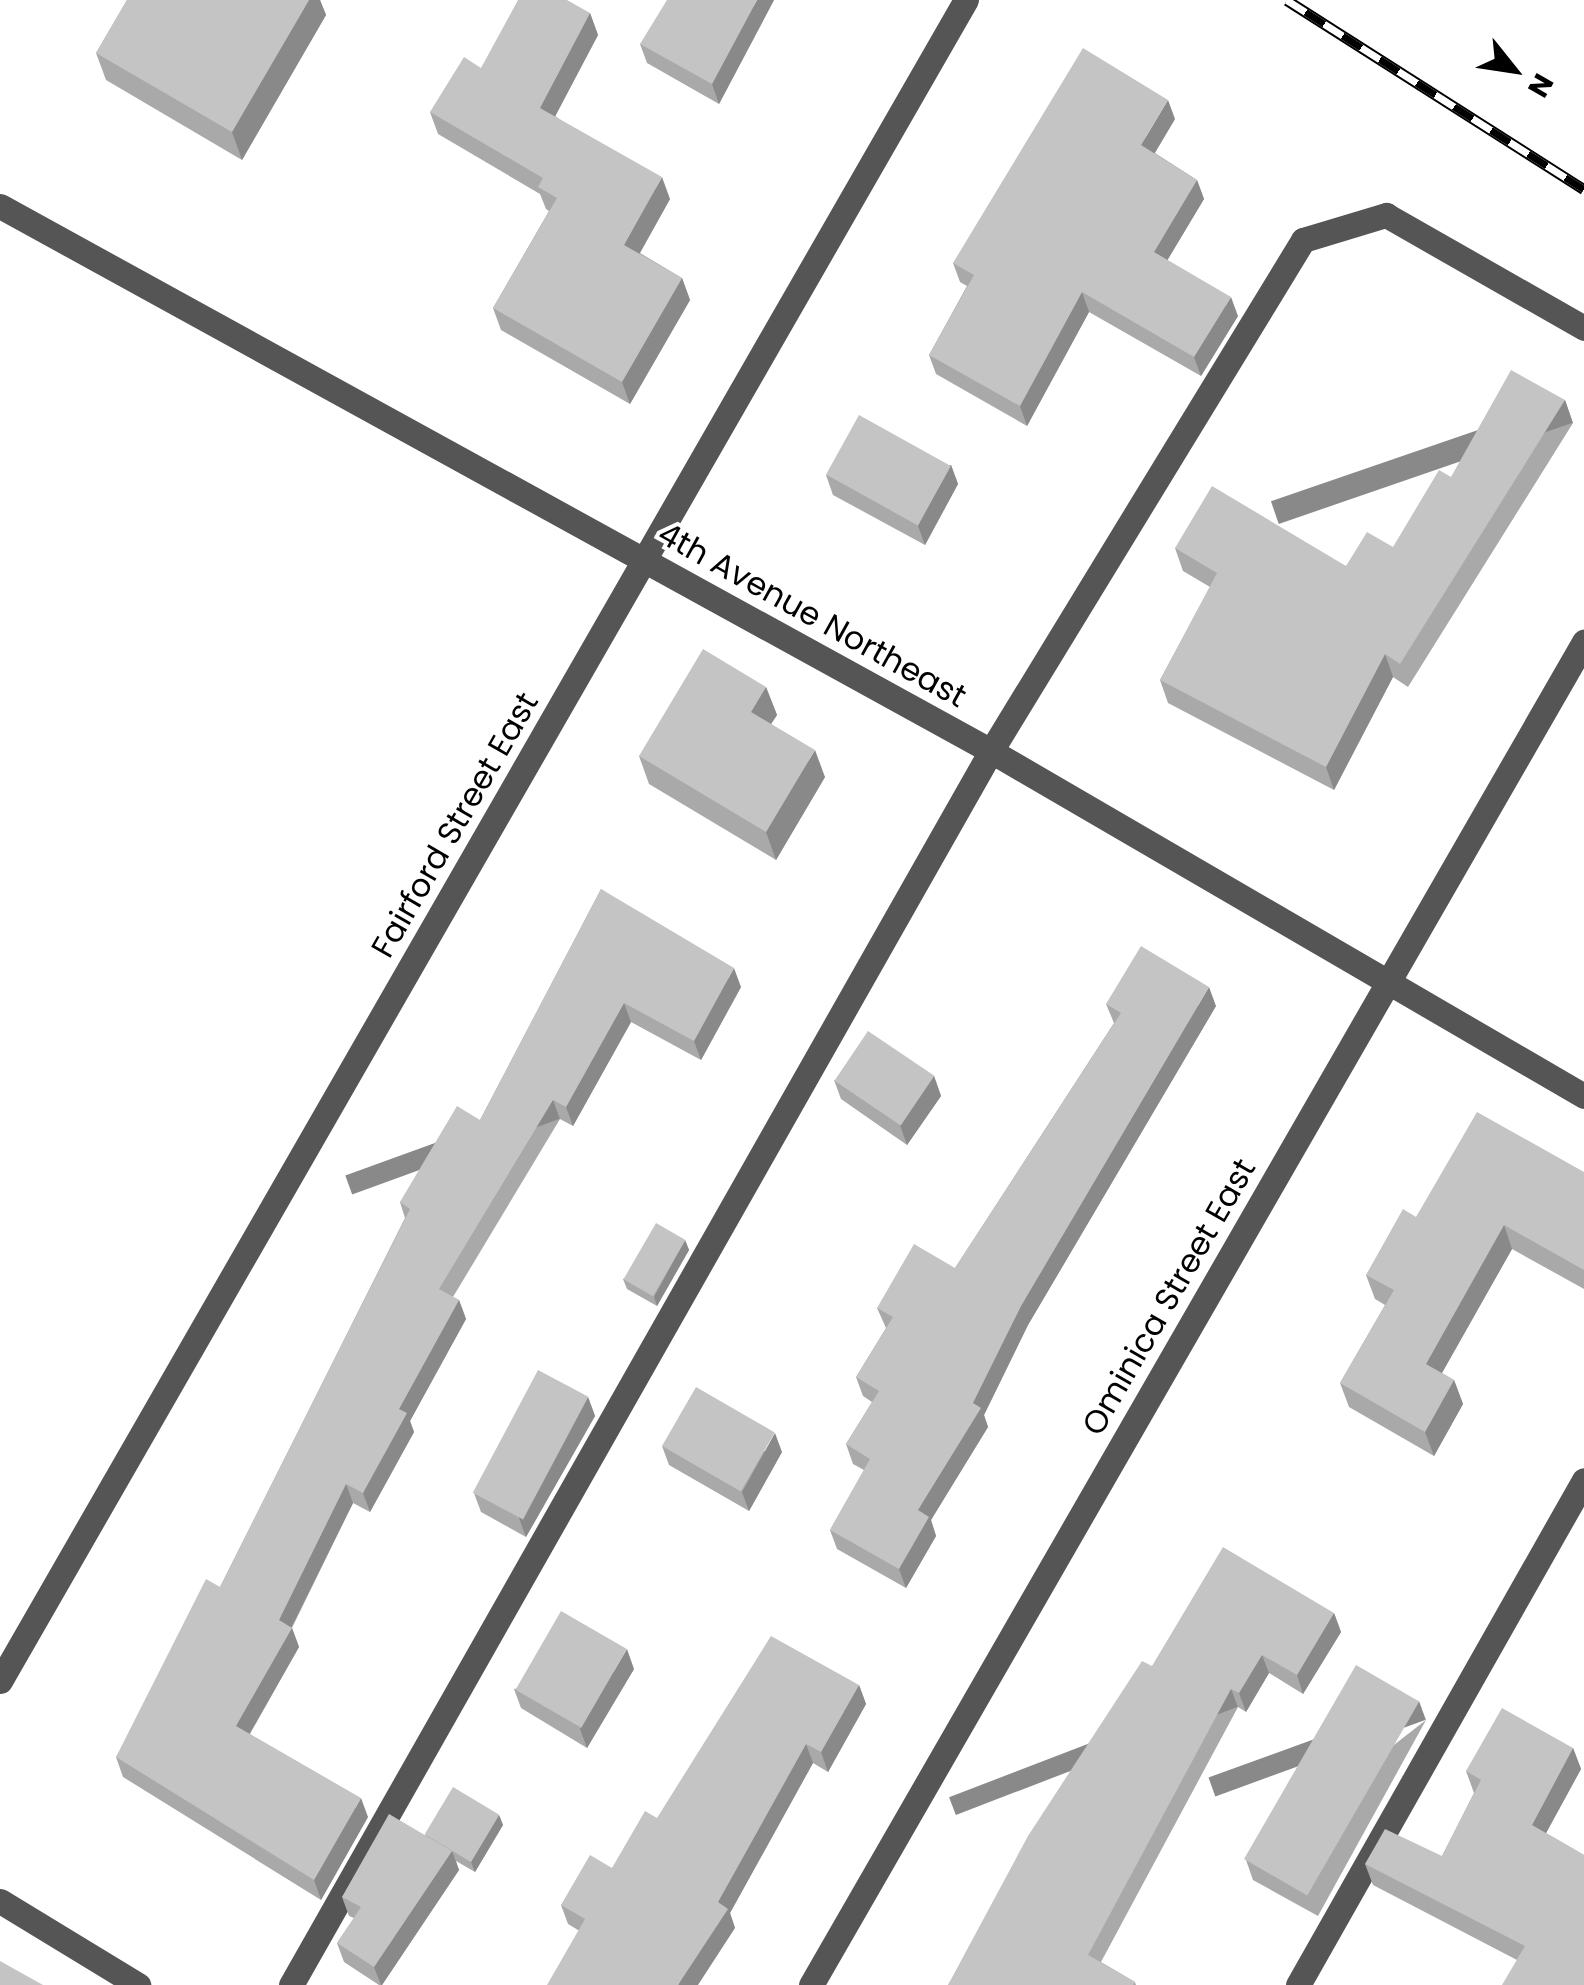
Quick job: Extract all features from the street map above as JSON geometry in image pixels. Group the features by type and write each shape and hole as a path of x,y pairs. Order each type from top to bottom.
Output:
{"street":[{"name":"Fairford Street East","path":"0,1682 966,0"},
{"name":"4th Avenue Northeast","path":"0,206 991,751 1584,1096"},
{"path":"291,1985 991,751 1303,240 1386,215 1584,328"},
{"name":"Ominica Street East","path":"811,1985 1584,642"},
{"path":"1298,1985 1584,1480"},
{"path":"0,1901 138,1985"}],"building":[{"path":"127,0 309,0 232,132 96,53"},
{"path":"518,0 567,0 590,13 540,108 662,177 624,245 682,278 622,382 493,308 557,198 538,187 543,178 430,112 464,57 481,68"},
{"path":"667,0 757,0 712,84 640,44"},
{"path":"1083,48 1168,100 1141,145 1197,180 1154,252 1231,297 1194,357 1082,292 1020,406 929,355 974,275 953,263"},
{"path":"1511,370 1565,400 1400,664 1385,654 1326,767 1160,680 1217,573 1175,548 1212,486 1346,566 1367,532 1393,547 1439,470 1451,477"},
{"path":"859,415 951,466 918,525 826,474"},
{"path":"703,649 766,687 751,712 815,750 766,832 639,756"},
{"path":"601,889 734,968 694,1041 624,1003 566,1107 553,1100 439,1289 459,1300 399,1409 407,1413 363,1493 346,1484 279,1620 292,1628 236,1726 361,1798 314,1880 116,1757 206,1579 220,1587 410,1209 400,1202 457,1106 480,1120"},
{"path":"1141,946 1209,987 1021,1306 973,1403 981,1408 918,1510 929,1517 899,1569 830,1530 870,1459 846,1444 879,1391 856,1377 893,1317 877,1308 914,1244 955,1268 1121,1013 1106,1004"},
{"path":"868,1031 934,1076 901,1125 834,1081"},
{"path":"1477,1112 1584,1172 1584,1270 1504,1225 1426,1364 1454,1380 1425,1432 1340,1383 1394,1290 1366,1275 1403,1209 1416,1217"},
{"path":"656,1223 685,1240 653,1296 624,1279"},
{"path":"538,1370 588,1397 523,1519 473,1493"},
{"path":"696,1387 775,1432 741,1491 662,1446"},
{"path":"1223,1547 1334,1613 1297,1675 1262,1655 1239,1693 1231,1689 1088,1955 1135,1982 948,1985 1028,1836 1142,1661 1152,1666"},
{"path":"561,1611 627,1649 581,1728 516,1690"},
{"path":"771,1636 859,1685 821,1752 806,1744 718,1902 728,1909 678,1985 547,1985 585,1919 561,1905 590,1855 612,1868 645,1811 657,1818"},
{"path":"1356,1665 1419,1702 1307,1895 1244,1859"},
{"path":"1502,1708 1573,1748 1532,1825 1584,1855 1584,1985 1502,1985 1525,1946 1365,1864 1385,1829 1442,1856 1481,1780 1466,1771"},
{"path":"453,1787 499,1815 471,1862 425,1834"},
{"path":"389,1814 452,1851 374,1967 337,1943 361,1907 342,1897"},
{"path":"0,1961 43,1985 0,1985"}],"railway":[{"path":"1287,0 1584,189"}]}
